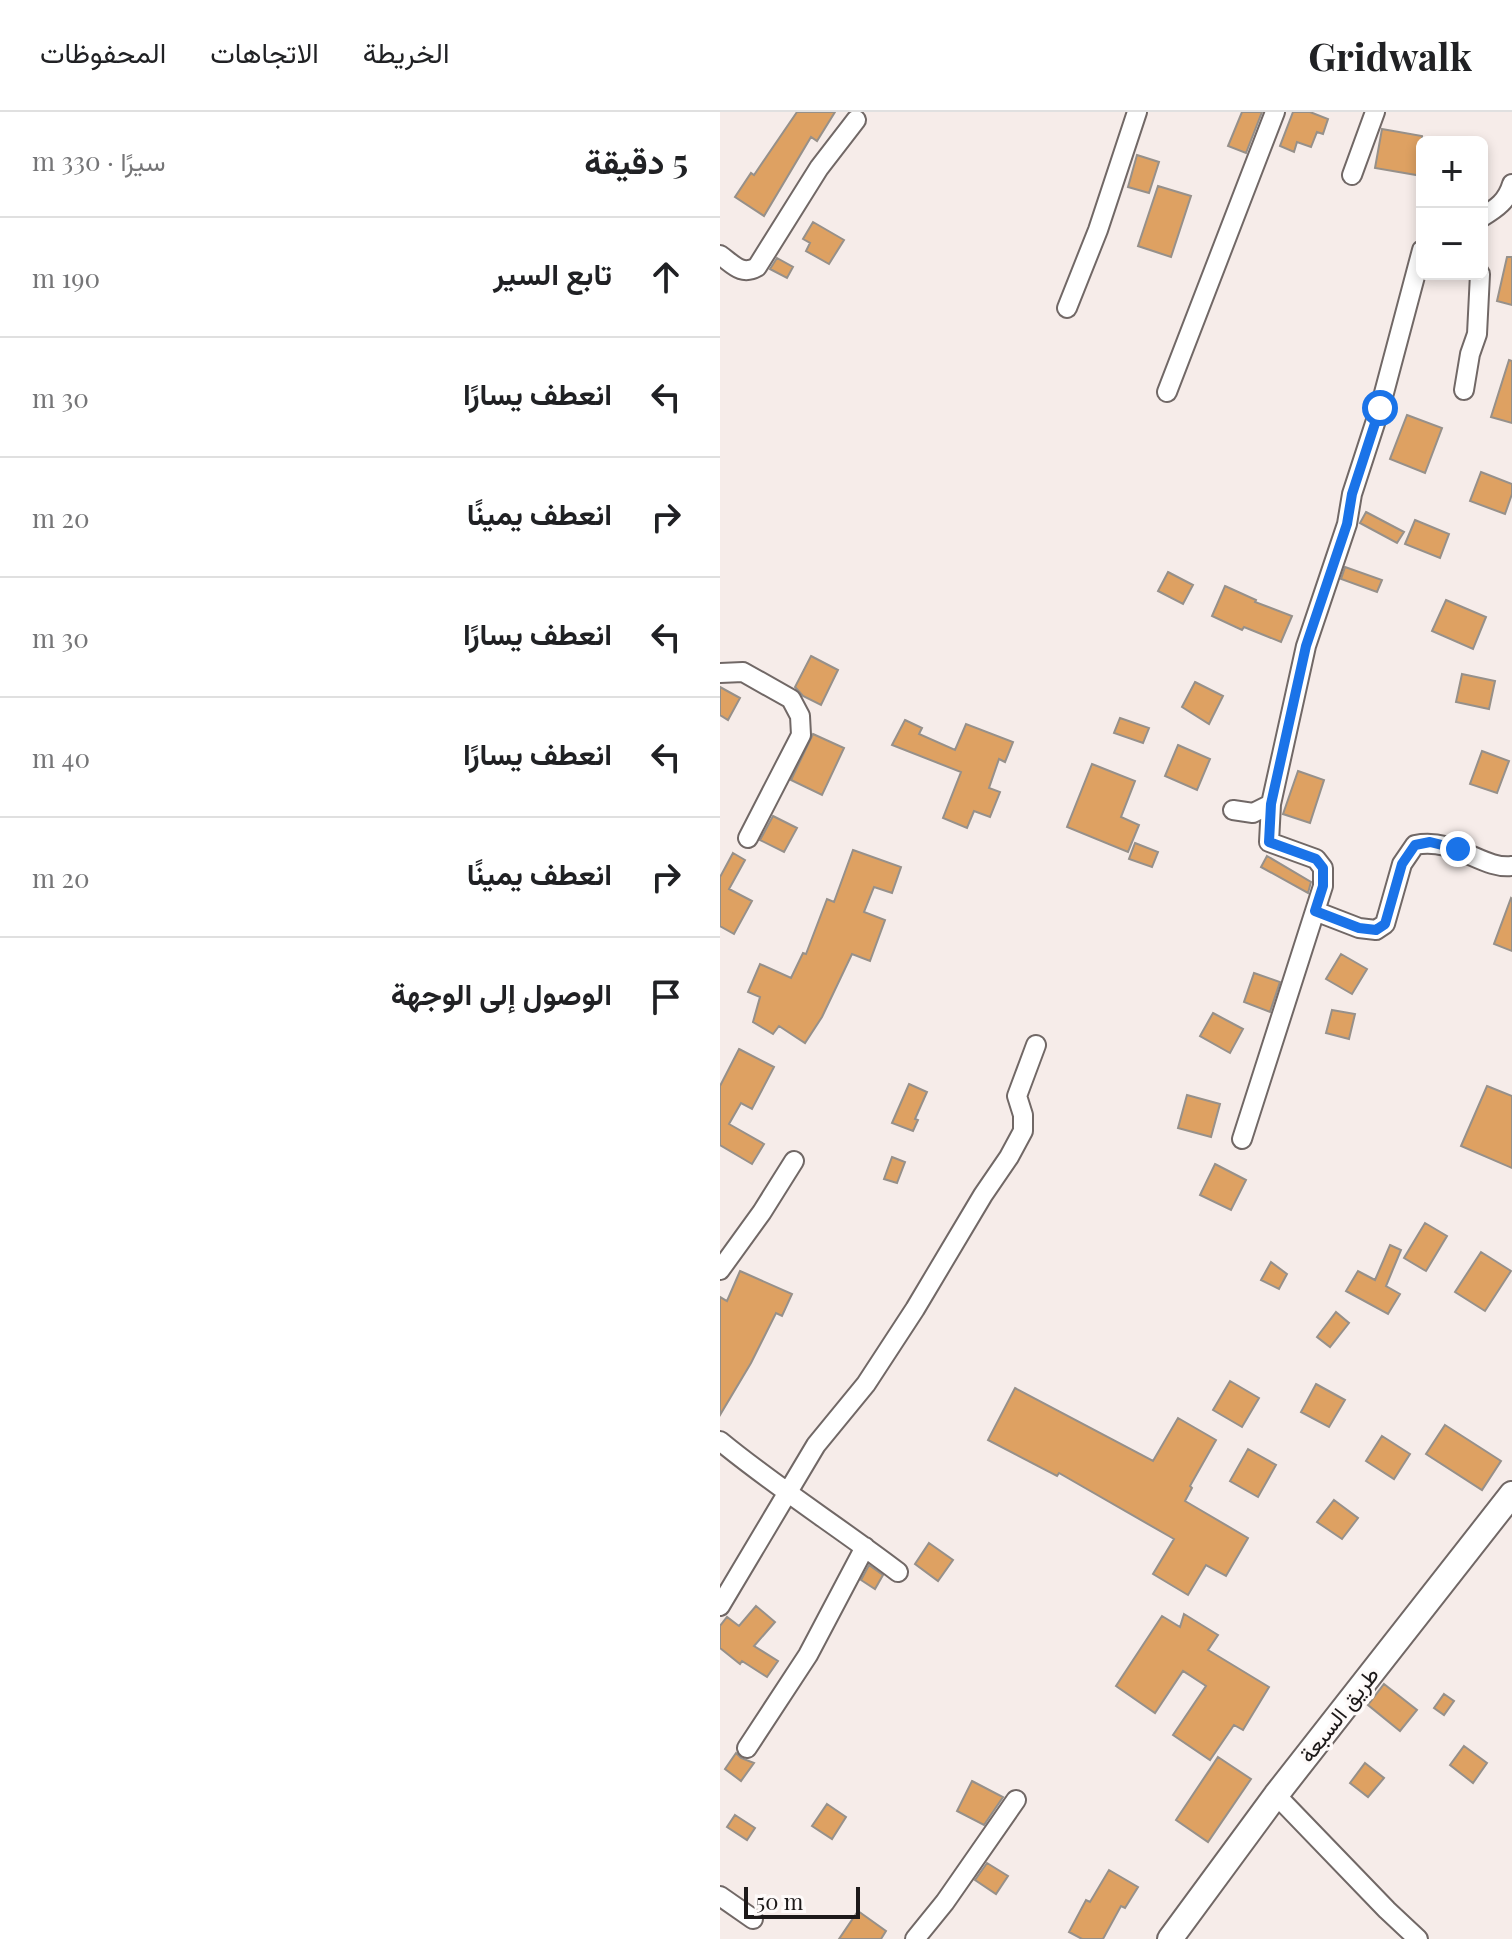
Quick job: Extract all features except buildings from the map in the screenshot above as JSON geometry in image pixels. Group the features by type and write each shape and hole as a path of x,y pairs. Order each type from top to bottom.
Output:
{"street":[{"path":"1067,308 1098,230 1137,112"},
{"path":"1167,392 1275,112"},
{"path":"1352,175 1375,112"},
{"path":"720,255 741,271 749,272 757,267 819,168 856,120"},
{"path":"1488,214 1501,205 1512,184"},
{"path":"1242,1139 1323,886 1323,868 1316,859 1269,842 1271,804 1306,646 1347,524 1352,494 1380,408 1416,273"},
{"path":"1464,390 1477,334 1480,280"},
{"path":"720,673 743,672 791,699 800,716 801,735 748,838"},
{"path":"1233,810 1253,813 1271,804"},
{"path":"1315,911 1359,928 1376,930 1385,924 1402,864 1415,845 1430,842 1458,849 1503,867 1512,866"},
{"path":"720,1606 816,1445 866,1384 1009,1157 1023,1131 1023,1115 1017,1096 1036,1045"},
{"path":"720,1270 794,1161"},
{"path":"720,1441 786,1493 898,1572"},
{"name":"طريق السبعة","path":"1170,1939 1276,1795 1510,1501"},
{"path":"747,1748 808,1655 865,1547"},
{"path":"1276,1795 1418,1939"},
{"path":"915,1939 1016,1800"},
{"path":"720,1896 753,1919"}],"route":[{"path":"1380,408 1352,494 1347,524 1306,646 1271,804 1269,842 1316,859 1323,868 1323,886 1315,911 1359,928 1376,930 1385,924 1402,864 1415,845 1430,842 1458,849"}]}
